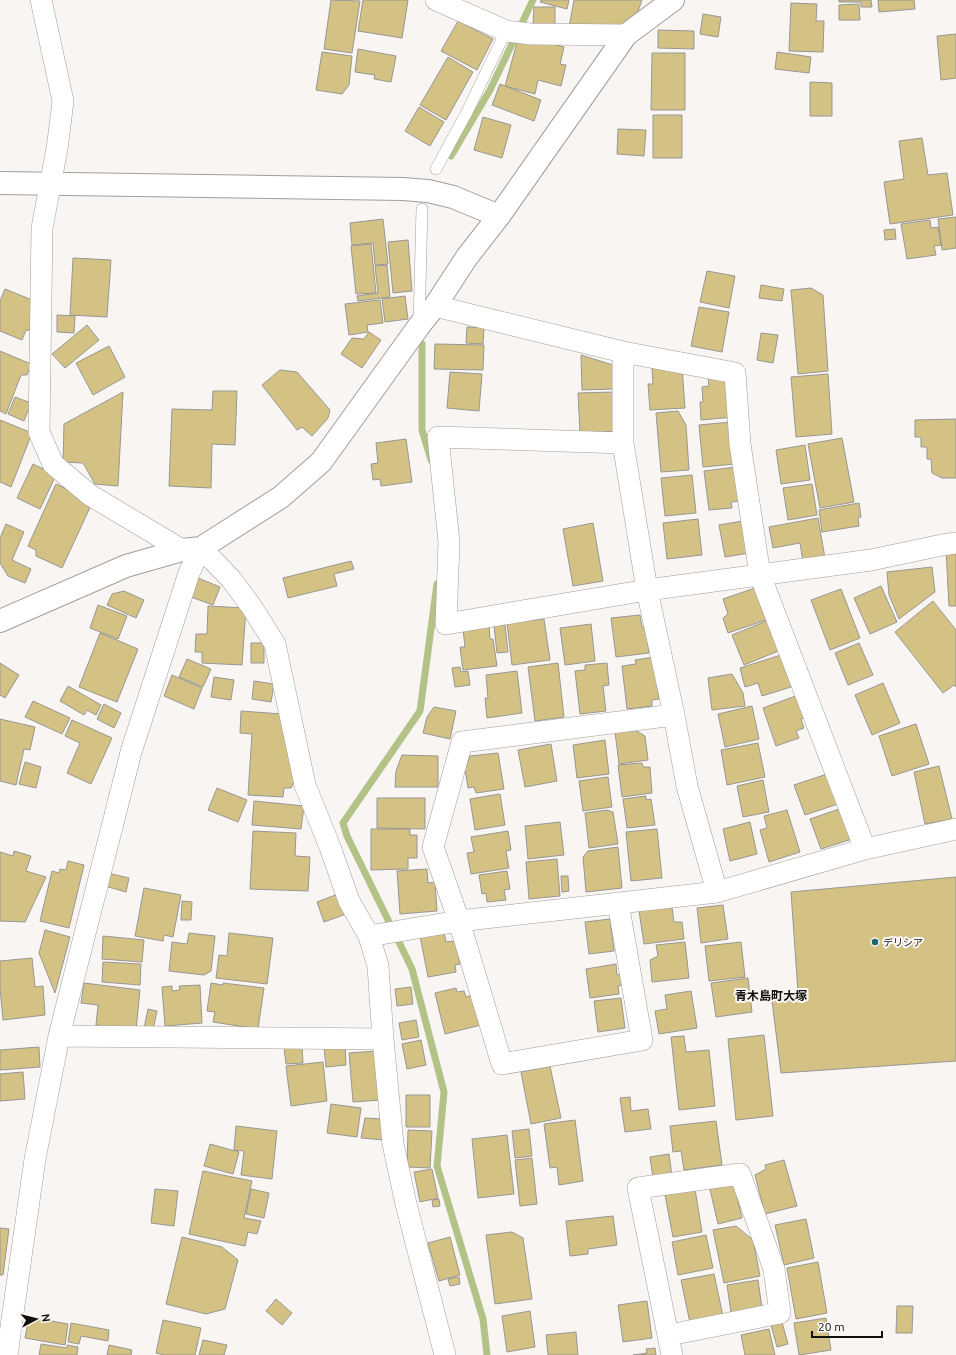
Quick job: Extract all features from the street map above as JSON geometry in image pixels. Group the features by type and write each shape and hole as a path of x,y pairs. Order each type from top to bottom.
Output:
{"street":[{"path":"41,0 63,101 57,149 42,228 39,432 54,464 90,495 191,549 232,579 275,644 305,786 330,847 349,901 369,936 378,966 393,1144 406,1204 445,1355"},
{"path":"436,0 516,32 626,35"},
{"path":"0,622 126,566 191,549 281,497 321,462 435,306 467,257 498,216 626,35 653,8 673,0"},
{"path":"0,183 428,191 453,197 498,216"},
{"path":"435,306 623,352 735,373 740,444 760,575 865,849"},
{"path":"623,352 623,443 647,590 674,715 687,786 717,892"},
{"path":"623,443 438,437 449,542 446,624 647,590 871,560 956,543"},
{"path":"7,1355 35,1159 59,1036 131,752 189,573 191,549"},
{"path":"618,903 642,1040 502,1064 459,921 433,847 462,742 674,715"},
{"path":"369,936 459,921 717,892 865,849 956,829"},
{"path":"59,1036 383,1039"},
{"path":"740,1174 774,1269 780,1314 671,1345 638,1188 740,1174"}],"lane":[{"path":"436,169 467,112 516,32"},
{"path":"419,326 422,209"}],"building":[{"path":"331,0 360,1 352,53 324,49"},
{"path":"363,0 408,0 402,38 358,31"},
{"path":"541,0 569,0 567,9 540,2"},
{"path":"574,0 642,0 637,14 622,30 569,27"},
{"path":"839,0 871,0 872,7 861,7 861,2 839,2"},
{"path":"878,0 914,0 915,9 879,12"},
{"path":"791,3 817,4 816,21 824,21 823,52 789,51"},
{"path":"859,4 860,20 839,20 839,5"},
{"path":"534,7 555,7 555,26 533,25"},
{"path":"703,14 721,17 718,37 700,34"},
{"path":"458,21 493,39 477,70 441,51"},
{"path":"658,30 694,31 694,49 658,48"},
{"path":"956,34 956,78 941,80 937,36"},
{"path":"519,35 564,47 560,64 566,65 561,86 538,80 535,94 505,86"},
{"path":"358,49 396,56 391,82 374,79 375,75 355,72"},
{"path":"322,52 352,56 349,85 342,94 316,90"},
{"path":"777,52 811,57 809,73 775,69"},
{"path":"652,53 685,53 685,110 651,110"},
{"path":"448,57 473,72 446,120 420,105"},
{"path":"810,82 832,83 832,116 810,116"},
{"path":"500,84 541,100 534,121 492,105"},
{"path":"419,107 444,122 430,146 405,131"},
{"path":"653,115 682,115 682,158 653,158"},
{"path":"483,117 511,125 502,158 474,150"},
{"path":"618,129 646,130 644,156 617,154"},
{"path":"922,138 928,175 947,173 953,215 890,224 884,182 904,179 899,141"},
{"path":"956,217 956,248 942,250 938,219"},
{"path":"383,219 388,264 375,265 373,243 352,245 350,223"},
{"path":"930,220 931,228 938,227 941,245 934,246 936,255 907,259 901,224"},
{"path":"895,229 896,239 885,240 884,230"},
{"path":"408,240 412,291 393,293 388,242"},
{"path":"371,244 376,293 356,294 351,246"},
{"path":"73,258 111,260 107,317 70,315"},
{"path":"387,265 390,297 358,301 357,296 378,293 375,266"},
{"path":"707,271 735,276 729,308 700,302"},
{"path":"761,285 784,289 782,301 759,298"},
{"path":"811,288 823,295 828,371 798,374 791,290"},
{"path":"5,289 37,302 38,331 26,330 22,340 0,331 0,301"},
{"path":"405,296 408,319 385,322 382,299"},
{"path":"380,300 383,323 367,325 368,332 349,335 345,304"},
{"path":"699,307 729,312 722,352 691,346"},
{"path":"57,315 75,316 74,333 57,332"},
{"path":"87,325 99,340 65,368 52,354"},
{"path":"467,327 484,328 483,344 466,343"},
{"path":"369,332 381,340 362,368 341,354 352,338 364,339"},
{"path":"761,333 778,335 773,363 757,360"},
{"path":"435,344 484,345 483,370 434,369"},
{"path":"109,346 125,377 93,395 76,363"},
{"path":"0,351 31,364 27,375 21,375 6,414 0,411"},
{"path":"581,355 613,365 613,389 582,390"},
{"path":"682,366 685,408 650,410 648,384 653,384 652,368"},
{"path":"280,370 297,372 330,410 328,418 312,436 302,427 297,430 262,385"},
{"path":"450,372 482,374 479,411 447,408"},
{"path":"828,374 832,434 796,437 791,377"},
{"path":"723,375 734,417 701,420 700,402 703,402 702,387 709,386 708,377"},
{"path":"213,391 237,391 235,445 212,444 211,488 169,486 172,409 212,410"},
{"path":"123,392 118,486 95,484 83,463 63,462 64,424"},
{"path":"615,392 616,431 580,433 578,393"},
{"path":"15,397 31,403 24,421 8,414"},
{"path":"678,411 686,425 689,470 661,472 656,413"},
{"path":"956,419 956,478 942,478 932,473 931,459 927,459 927,447 921,447 921,437 915,437 915,420"},
{"path":"0,420 32,433 11,487 0,482"},
{"path":"731,422 735,464 703,467 699,425"},
{"path":"842,438 854,502 820,508 808,444"},
{"path":"406,439 412,482 381,486 380,479 373,480 371,464 378,463 376,443"},
{"path":"805,445 810,480 781,484 776,450"},
{"path":"33,464 56,475 40,509 17,498"},
{"path":"736,467 740,501 731,502 732,508 709,510 704,471"},
{"path":"692,475 696,513 665,516 661,478"},
{"path":"56,484 93,501 62,568 36,556 36,550 28,546"},
{"path":"812,484 817,515 788,520 783,488"},
{"path":"859,503 861,517 858,518 859,526 822,532 819,510"},
{"path":"818,518 825,558 803,562 800,543 773,548 769,527"},
{"path":"698,519 702,555 667,559 663,523"},
{"path":"743,521 749,553 725,557 719,525"},
{"path":"593,523 603,581 573,586 563,529"},
{"path":"6,524 24,532 12,560 31,569 25,583 8,576 0,563 0,538"},
{"path":"956,549 956,606 949,606 946,550"},
{"path":"351,561 354,569 334,574 337,586 288,598 283,578"},
{"path":"932,567 935,592 899,619 889,595 887,572"},
{"path":"198,578 220,587 213,605 191,597"},
{"path":"881,586 897,622 870,634 854,598"},
{"path":"755,588 766,620 728,633 723,618 728,614 723,599"},
{"path":"841,589 860,638 830,650 811,600"},
{"path":"124,591 144,600 136,618 107,605 112,594"},
{"path":"933,601 956,630 956,687 954,685 943,693 895,632"},
{"path":"98,605 127,616 118,639 90,628"},
{"path":"208,606 246,608 242,665 202,663 202,652 195,652 196,634 207,634"},
{"path":"640,615 642,627 646,627 649,653 616,657 611,618"},
{"path":"544,619 550,660 512,665 507,623"},
{"path":"769,620 781,650 744,665 732,635"},
{"path":"591,624 595,661 565,665 560,628"},
{"path":"505,625 508,652 497,653 494,626"},
{"path":"489,626 490,639 493,639 497,666 463,670 460,647 465,647 463,629"},
{"path":"100,633 138,649 117,702 79,687"},
{"path":"251,643 264,643 264,663 251,663"},
{"path":"859,643 873,675 848,685 835,653"},
{"path":"784,654 794,686 762,696 758,683 745,687 740,668"},
{"path":"654,657 659,699 652,700 652,706 627,709 622,666 636,664 635,660"},
{"path":"187,659 211,669 203,687 179,677"},
{"path":"0,663 19,675 5,698 0,695"},
{"path":"558,663 564,717 535,721 528,667"},
{"path":"607,663 609,685 603,686 606,711 580,714 575,671 585,670 585,665"},
{"path":"460,667 461,672 468,671 470,685 455,687 452,668"},
{"path":"517,671 522,713 487,718 485,698 488,698 486,675"},
{"path":"732,674 743,693 745,706 712,710 708,678"},
{"path":"172,675 202,688 194,709 164,696"},
{"path":"214,677 234,680 231,700 211,697"},
{"path":"254,681 274,684 271,702 252,699"},
{"path":"883,683 900,723 872,735 855,695"},
{"path":"68,686 101,705 96,715 87,710 84,715 60,701"},
{"path":"801,694 806,717 801,719 804,728 796,731 799,738 776,746 763,708"},
{"path":"33,701 70,718 62,734 25,717"},
{"path":"104,704 121,713 114,728 97,719"},
{"path":"752,706 759,739 725,747 718,714"},
{"path":"434,707 456,711 450,739 423,733 427,717"},
{"path":"241,711 282,714 297,777 291,788 284,788 283,797 248,795 252,734 240,733"},
{"path":"0,719 35,727 30,750 24,749 16,785 0,781"},
{"path":"72,720 112,738 91,784 67,773 80,743 65,736"},
{"path":"916,724 929,764 892,776 879,736"},
{"path":"635,730 645,736 648,760 619,764 615,732"},
{"path":"605,740 609,774 577,778 573,745"},
{"path":"758,743 765,777 727,785 721,750"},
{"path":"551,744 557,781 525,787 518,750"},
{"path":"498,753 504,789 476,793 474,787 468,788 465,769 470,756"},
{"path":"402,755 438,756 438,787 395,787 396,771"},
{"path":"25,762 41,767 36,788 19,784"},
{"path":"642,763 643,767 650,767 652,793 622,797 618,765"},
{"path":"939,766 952,819 925,824 914,772"},
{"path":"830,773 841,803 805,815 794,785"},
{"path":"608,777 612,807 583,811 579,781"},
{"path":"763,780 769,812 743,817 737,786"},
{"path":"217,788 247,800 238,822 208,810"},
{"path":"500,794 505,825 475,830 470,799"},
{"path":"646,796 646,800 651,799 655,825 627,828 623,799"},
{"path":"377,798 425,798 425,829 377,828"},
{"path":"254,801 304,806 301,829 252,825"},
{"path":"842,808 852,839 821,849 810,819"},
{"path":"607,810 613,812 618,844 589,848 585,813"},
{"path":"787,810 800,852 769,862 760,830 767,828 764,816"},
{"path":"560,822 564,855 528,859 525,826"},
{"path":"750,822 757,854 730,861 723,829"},
{"path":"371,829 410,829 410,835 417,835 417,858 408,858 408,869 371,870"},
{"path":"657,829 662,878 631,881 626,832"},
{"path":"253,831 296,833 295,856 310,857 308,891 250,889"},
{"path":"508,831 511,850 506,851 509,868 471,874 467,853 474,852 471,837"},
{"path":"618,847 622,888 586,892 583,857 588,851"},
{"path":"14,851 31,856 26,871 46,877 25,922 0,921 0,852 13,856"},
{"path":"557,859 560,896 529,899 526,862"},
{"path":"68,861 84,865 69,928 40,921 52,871 59,873 60,869 66,870"},
{"path":"427,869 428,883 435,882 437,911 400,914 397,871"},
{"path":"507,871 510,889 504,890 506,900 487,902 486,893 482,894 479,875"},
{"path":"108,873 129,878 126,892 105,886"},
{"path":"561,876 568,876 569,891 562,892"},
{"name":"デリシア","path":"956,877 956,1061 781,1073 771,993 798,992 791,892"},
{"path":"144,888 181,895 173,937 164,935 163,941 135,936"},
{"path":"338,894 346,914 324,922 317,902"},
{"path":"182,901 192,902 191,920 181,920"},
{"path":"723,905 728,939 701,943 697,908"},
{"path":"672,907 674,922 682,922 684,939 644,944 639,911"},
{"path":"610,919 614,951 589,954 585,922"},
{"path":"45,930 70,937 55,993 39,953"},
{"path":"444,932 446,942 456,941 460,964 455,965 456,972 428,977 420,936"},
{"path":"189,933 215,936 211,971 204,975 169,971 172,942 187,944"},
{"path":"229,933 273,938 267,984 216,978 219,955 227,956"},
{"path":"103,936 144,940 142,962 102,959"},
{"path":"685,942 689,978 652,982 650,960 658,956 656,945"},
{"path":"741,942 745,977 709,981 705,946"},
{"path":"32,958 35,987 43,986 45,1015 3,1020 0,988 0,961"},
{"path":"103,962 141,964 140,985 102,982"},
{"path":"616,964 617,975 622,974 624,985 618,986 619,994 590,998 586,969"},
{"path":"748,978 752,1012 716,1017 711,983"},
{"path":"84,983 140,990 136,1030 96,1025 98,1005 81,1003"},
{"path":"211,983 264,988 258,1029 213,1022 215,1012 207,1011"},
{"path":"200,985 202,1023 165,1026 162,987 172,986 172,991 180,990 179,986"},
{"path":"411,987 413,1004 397,1006 395,989"},
{"path":"456,988 457,992 464,991 466,997 477,994 485,1024 445,1034 435,993"},
{"path":"691,991 697,1028 659,1034 655,1011 667,1009 665,995"},
{"path":"621,998 625,1028 598,1032 594,1001"},
{"path":"148,1009 157,1011 153,1030 144,1028"},
{"path":"416,1020 419,1037 402,1040 399,1023"},
{"path":"764,1035 773,1116 736,1120 728,1039"},
{"path":"684,1036 686,1052 709,1050 715,1106 679,1110 671,1037"},
{"path":"421,1040 426,1065 407,1069 402,1044"},
{"path":"345,1046 346,1065 326,1067 324,1048"},
{"path":"39,1047 40,1067 0,1070 0,1050"},
{"path":"302,1047 303,1063 286,1064 284,1048"},
{"path":"376,1051 380,1100 353,1102 349,1053"},
{"path":"323,1062 327,1101 291,1106 286,1066"},
{"path":"550,1066 561,1118 531,1124 521,1072"},
{"path":"23,1072 25,1099 0,1101 0,1074"},
{"path":"406,1095 430,1095 430,1127 406,1127"},
{"path":"630,1097 631,1111 648,1109 651,1129 625,1132 620,1098"},
{"path":"331,1104 361,1108 357,1137 327,1133"},
{"path":"365,1118 383,1119 384,1140 361,1138"},
{"path":"575,1120 583,1181 559,1185 557,1167 550,1168 544,1124"},
{"path":"716,1121 722,1165 684,1170 681,1151 673,1152 670,1126"},
{"path":"236,1126 277,1131 272,1179 241,1175 244,1151 234,1150"},
{"path":"529,1129 532,1156 515,1158 512,1131"},
{"path":"408,1130 432,1131 430,1168 407,1167"},
{"path":"507,1135 514,1194 478,1198 472,1139"},
{"path":"210,1144 239,1152 233,1174 204,1166"},
{"path":"669,1154 672,1176 653,1178 650,1157"},
{"path":"532,1158 537,1204 520,1206 515,1160"},
{"path":"784,1160 797,1206 765,1214 755,1175 766,1169 765,1165"},
{"path":"432,1169 438,1198 420,1202 414,1172"},
{"path":"203,1171 252,1181 244,1218 261,1221 257,1234 248,1232 245,1246 189,1234"},
{"path":"733,1180 742,1218 718,1224 709,1185"},
{"path":"155,1189 178,1191 174,1226 151,1223"},
{"path":"251,1189 269,1193 264,1218 246,1214"},
{"path":"695,1189 702,1232 673,1237 665,1195"},
{"path":"439,1199 440,1206 433,1207 432,1200"},
{"path":"613,1216 617,1245 588,1249 588,1254 570,1256 566,1221"},
{"path":"806,1219 814,1258 784,1265 775,1225"},
{"path":"736,1226 753,1240 760,1276 724,1283 713,1230"},
{"path":"0,1228 9,1229 3,1275 0,1275"},
{"path":"512,1232 523,1238 532,1299 495,1304 486,1235"},
{"path":"706,1235 713,1268 678,1275 672,1242"},
{"path":"182,1237 222,1247 238,1260 225,1309 206,1314 166,1304"},
{"path":"450,1237 460,1275 439,1281 428,1243"},
{"path":"818,1262 827,1313 796,1319 787,1268"},
{"path":"714,1274 723,1316 690,1323 681,1280"},
{"path":"459,1277 460,1284 450,1286 448,1279"},
{"path":"758,1280 762,1308 731,1313 727,1285"},
{"path":"276,1299 292,1313 282,1325 266,1311"},
{"path":"647,1301 652,1338 623,1342 618,1305"},
{"path":"897,1306 913,1306 912,1333 896,1333"},
{"path":"530,1311 535,1347 507,1352 502,1316"},
{"path":"29,1317 68,1324 65,1345 25,1338"},
{"path":"826,1318 831,1350 799,1355 794,1323"},
{"path":"163,1320 201,1328 195,1355 164,1355 156,1353"},
{"path":"782,1322 788,1344 777,1347 771,1325"},
{"path":"71,1323 109,1330 108,1341 81,1336 79,1344 68,1342"},
{"path":"769,1329 775,1355 745,1355 741,1335"},
{"path":"576,1332 578,1355 548,1355 546,1335"},
{"path":"203,1340 227,1345 224,1355 199,1355"},
{"path":"41,1344 67,1348 67,1345 78,1347 77,1355 39,1355"},
{"path":"109,1345 132,1350 131,1355 107,1355"},
{"path":"655,1348 656,1355 633,1355 647,1353 646,1349"}],"waterway":[{"path":"451,156 490,90 533,0"},
{"path":"422,344 422,430 431,460"},
{"path":"391,926 347,836 343,823 420,711 437,584"},
{"path":"397,938 412,969 444,1092 437,1166 483,1319 487,1355"}],"place":[{"name":"デリシア","path":"875,942"}],"district":[{"name":"青木島町大塚","path":"771,996"}]}
